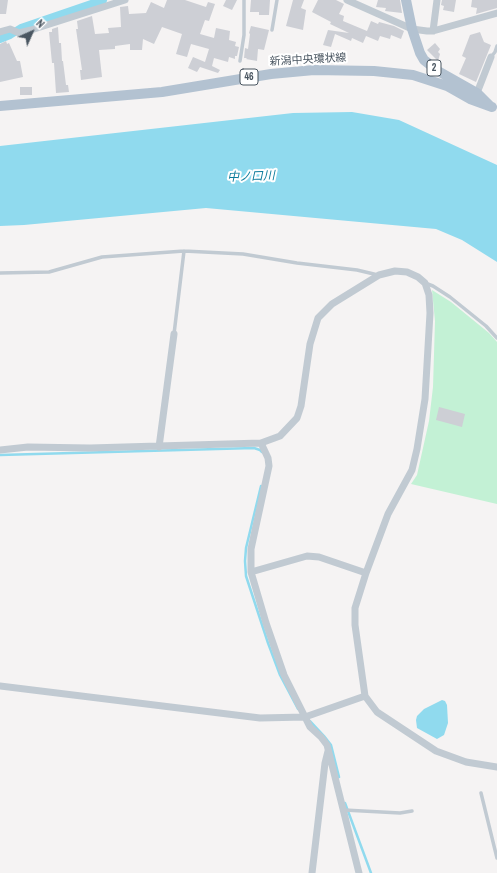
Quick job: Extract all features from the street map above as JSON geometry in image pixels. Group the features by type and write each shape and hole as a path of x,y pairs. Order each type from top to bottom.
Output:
{"main road":[{"name":"2","path":"406,0 412,29 420,53 424,60 438,71 477,93 494,108"},
{"name":"新潟中央環状線","path":"0,106 162,92 271,74 327,70 374,70 413,75 447,86 470,99 494,108"}],"street":[{"path":"0,32 10,29 19,33 31,30 125,0"},
{"path":"347,0 412,29 433,31 497,14"},
{"path":"433,31 437,0"},
{"path":"477,93 494,54"},
{"path":"0,450 28,447 159,447 261,443 280,436 297,418 301,406 310,344 318,318 332,304 380,275 395,271 407,272 418,277 425,283 429,295 430,340 425,399 412,470 388,514 366,573 355,608 355,625 365,696 376,712 436,751 466,762 497,767"},
{"path":"159,447 174,334"},
{"path":"261,443 268,458 269,466 251,549 251,572 256,594 284,675 304,711 310,727 327,745 359,873"},
{"path":"251,572 307,556 319,557 366,573"},
{"path":"0,686 260,718 305,717 365,696"},
{"path":"312,873 325,763 328,751"}],"lane":[{"path":"240,61 244,35 244,0"},
{"path":"272,30 277,0"},
{"path":"494,54 497,46"},
{"path":"0,273 49,272 102,257 184,251 244,254 297,263 357,270 380,275"},
{"path":"174,334 184,251"},
{"path":"425,283 433,286 450,297 486,326 497,338"},
{"path":"481,793 497,858"},
{"path":"344,810 400,813 412,811"}],"green space":[{"path":"432,290 451,302 489,333 497,342 497,504 411,484 417,475 429,421 433,387 435,321"}],"water":[{"name":"中ノ口川","path":"352,112 399,120 497,165 497,262 462,240 436,229 206,208 0,226 0,146 293,113"},
{"path":"442,700 445,701 447,705 448,723 444,735 437,739 417,728 416,720 417,716 424,709"}],"building":[{"path":"0,0 8,0 6,14 0,14"},
{"path":"167,0 185,0 206,7 208,2 215,4 209,21 205,20 200,34 214,38 216,28 230,31 229,40 236,42 235,46 239,47 235,59 229,57 228,62 214,58 212,66 220,70 218,73 200,67 197,72 188,68 193,57 205,62 209,49 191,44 187,57 176,54 182,34 162,27 154,44 143,39 142,50 130,50 130,44 115,46 115,49 99,50 102,77 81,80 80,70 82,70 76,29 78,29 77,21 92,16 95,34 109,33 108,28 121,27 120,7 128,6 129,14 146,13 151,2 164,8"},
{"path":"226,0 237,0 232,10 223,6"},
{"path":"251,0 270,0 269,15 259,15 259,12 250,12"},
{"path":"293,0 304,0 301,8 306,10 303,30 286,26"},
{"path":"318,0 336,0 344,4 339,14 344,16 343,21 367,31 371,21 378,24 379,22 394,26 404,31 401,39 391,35 390,39 380,36 378,41 366,36 363,43 352,38 351,41 335,34 331,47 323,45 328,30 349,33 330,24 331,22 312,12"},
{"path":"378,0 400,0 402,13 385,11 386,8 376,7"},
{"path":"442,0 456,0 454,12 443,10 444,6 441,5"},
{"path":"472,0 497,0 497,8 476,14 477,8 471,7"},
{"path":"251,26 269,30 264,50 258,49 257,61 244,58 245,48 248,49"},
{"path":"58,27 66,85 68,85 69,92 56,93 54,63 52,63 49,32 52,32 52,29"},
{"path":"480,32 484,42 491,45 476,82 459,74 466,58 462,56 470,35"},
{"path":"6,41 7,44 9,43 17,61 20,61 23,77 0,82 0,44"},
{"path":"435,43 440,49 438,52 440,54 438,61 427,50"},
{"path":"20,87 32,87 32,95 20,95"},
{"path":"439,407 465,414 462,427 436,420"}],"waterway":[{"path":"0,39 21,28 103,0"},
{"path":"0,455 254,448 262,452"},
{"path":"261,486 246,548 246,576 280,675 298,709"},
{"path":"310,721 331,745 339,777"},
{"path":"345,803 371,873"}]}
